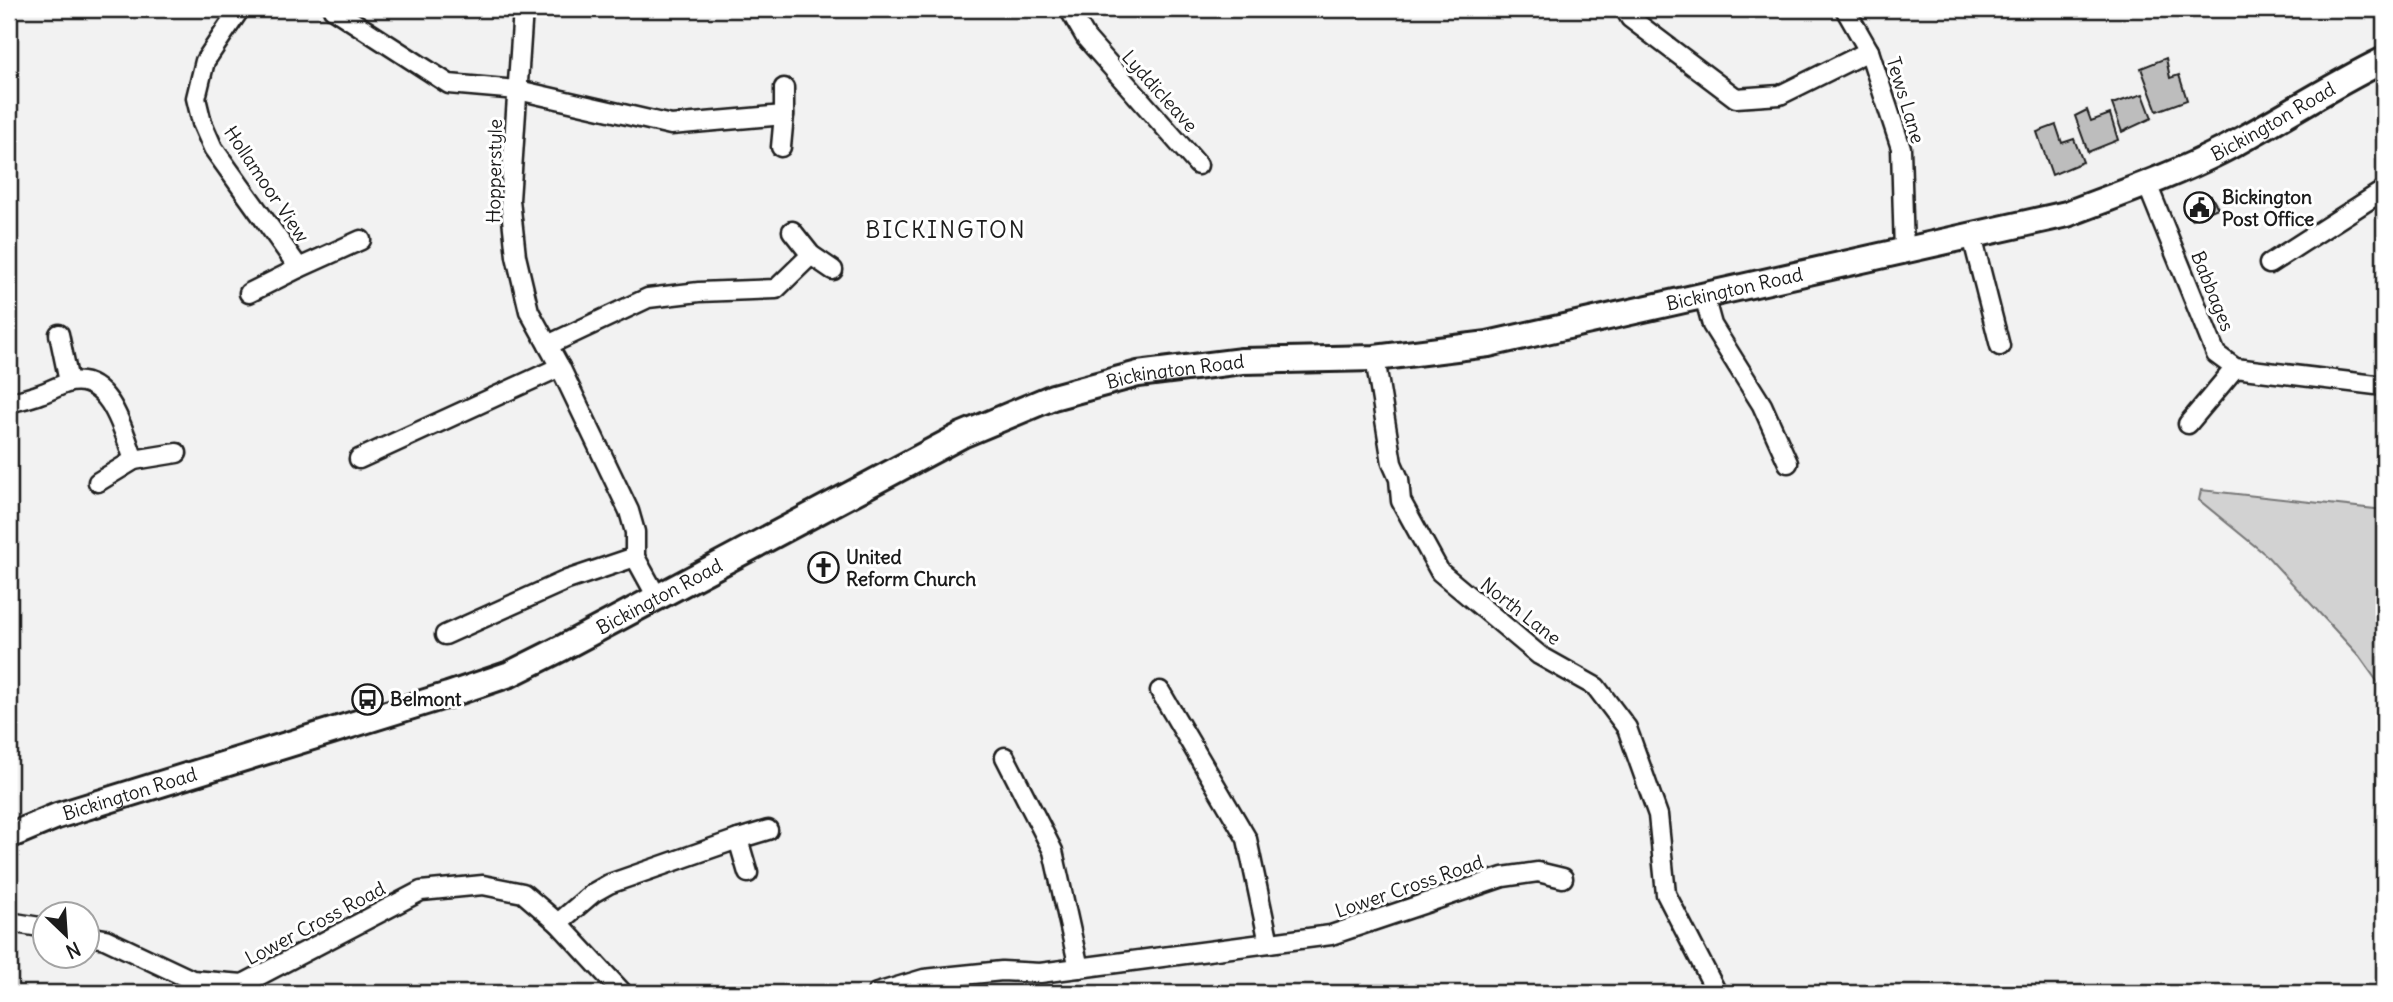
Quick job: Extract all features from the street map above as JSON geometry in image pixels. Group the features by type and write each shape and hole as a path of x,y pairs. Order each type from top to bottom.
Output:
{"main road":[{"name":"Bickington Road","path":"9,836 57,816 318,737 510,674 962,435 1053,397 1138,374 1242,361 1375,358 1488,344 2067,214 2147,184 2220,151 2384,60"}],"street":[{"name":"Hollamoor View","path":"240,9 205,61 196,98 202,123 214,148 299,268"},
{"path":"333,9 449,84 518,90 671,125 784,116"},
{"name":"Hopperstyle","path":"523,9 510,200 516,256 529,311 560,367 629,511 635,532 635,557 657,597"},
{"name":"Lyddicleave","path":"1069,9 1086,38 1198,165"},
{"path":"1625,9 1630,18 1736,98 1780,95 1869,51"},
{"name":"Tews Lane","path":"1845,9 1869,51 1902,148 1904,252"},
{"path":"781,147 784,88"},
{"name":"Babbages","path":"2147,184 2216,354 2235,368"},
{"path":"2269,264 2384,190"},
{"path":"792,231 811,255 834,270"},
{"path":"1972,236 2000,346"},
{"name":"Hollamoor View","path":"249,293 361,240"},
{"path":"548,345 648,298 699,292 776,289 811,255"},
{"path":"1704,296 1712,324 1762,405 1788,463"},
{"path":"59,334 69,382"},
{"name":"North Lane","path":"1375,358 1392,463 1399,479 1401,502 1440,572 1539,655 1596,687 1627,728 1658,815 1666,894 1717,993"},
{"path":"359,458 560,367"},
{"path":"2188,424 2235,368 2384,386"},
{"path":"9,403 69,382 88,383 103,393 119,420 134,460"},
{"path":"98,482 134,460 177,453"},
{"path":"445,635 567,580 635,557"},
{"path":"1160,691 1247,839 1269,943"},
{"path":"1005,757 1053,852 1079,968"},
{"path":"558,923 593,893 609,884 768,830"},
{"path":"738,839 748,873"},
{"name":"Lower Cross Road","path":"877,993 924,979 1002,971 1040,973 1331,935 1503,877 1538,872 1563,878"},
{"name":"Lower Cross Road","path":"102,938 192,980 197,987 243,984 421,891 483,885 523,893 558,923 623,993"},
{"path":"9,922 32,926"}],"shaded area":[{"path":"2201,490 2384,510 2384,691 2359,656 2266,555 2199,500"}],"building":[{"path":"2166,58 2170,78 2179,75 2187,100 2157,111 2141,68"},
{"path":"2143,94 2152,118 2122,132 2112,104"},
{"path":"2087,110 2091,121 2110,114 2118,140 2088,152 2075,116"},
{"path":"2056,125 2062,143 2074,139 2083,162 2052,175 2037,132"},
{"path":"2211,196 2218,208 2191,219 2186,209"}],"place":[{"name":"Bickington Post Office","path":"2199,208"},
{"name":"United Reform Church","path":"823,568"},
{"name":"Belmont","path":"367,699"}],"district":[{"name":"BICKINGTON","path":"946,229"}]}
